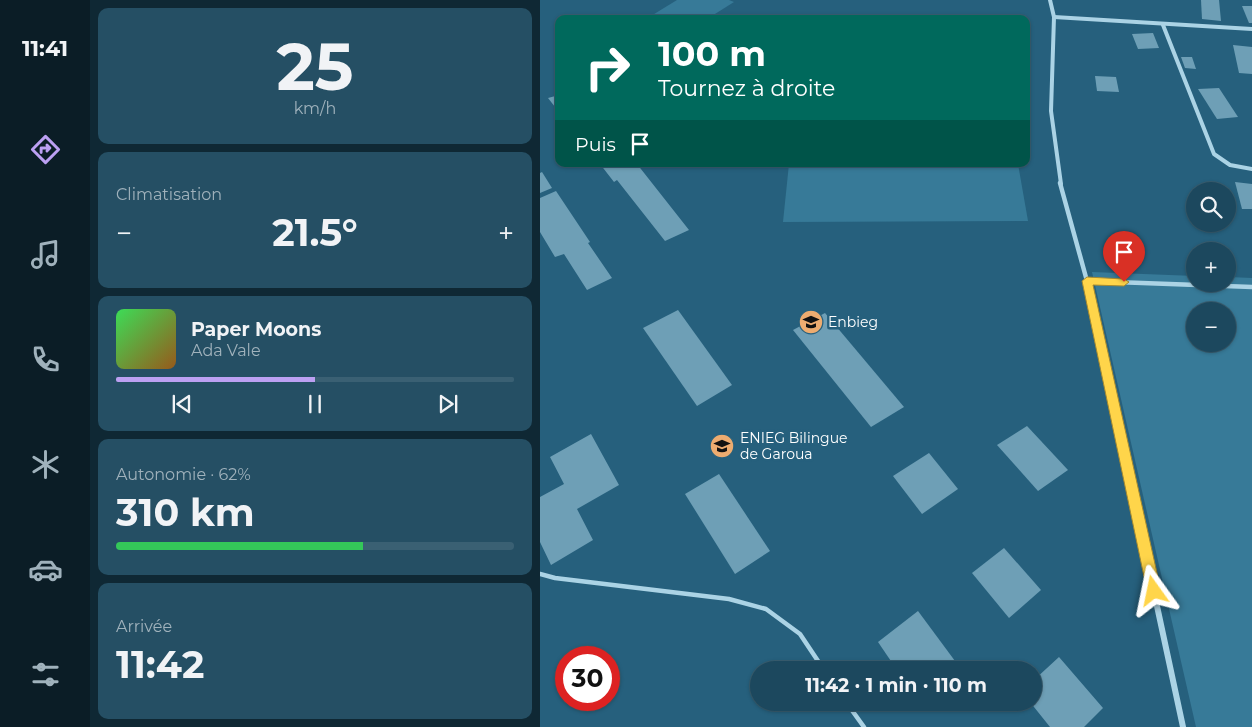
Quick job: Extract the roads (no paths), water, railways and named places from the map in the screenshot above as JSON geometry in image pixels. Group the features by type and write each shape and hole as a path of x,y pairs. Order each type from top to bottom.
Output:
{"street":[{"path":"1050,0 1054,17 1052,124 1067,213 1087,281 1183,727"},
{"path":"1054,17 1252,29"},
{"path":"1163,24 1214,154 1230,165 1252,169"},
{"path":"1087,281 1252,288"}],"lane":[{"path":"540,574 554,578 729,599 766,609 800,634 818,661"},
{"path":"852,711 864,727"}],"place":[{"name":"Enbieg","path":"811,322"},
{"name":"ENIEG Bilingue de Garoua","path":"722,446"}]}
